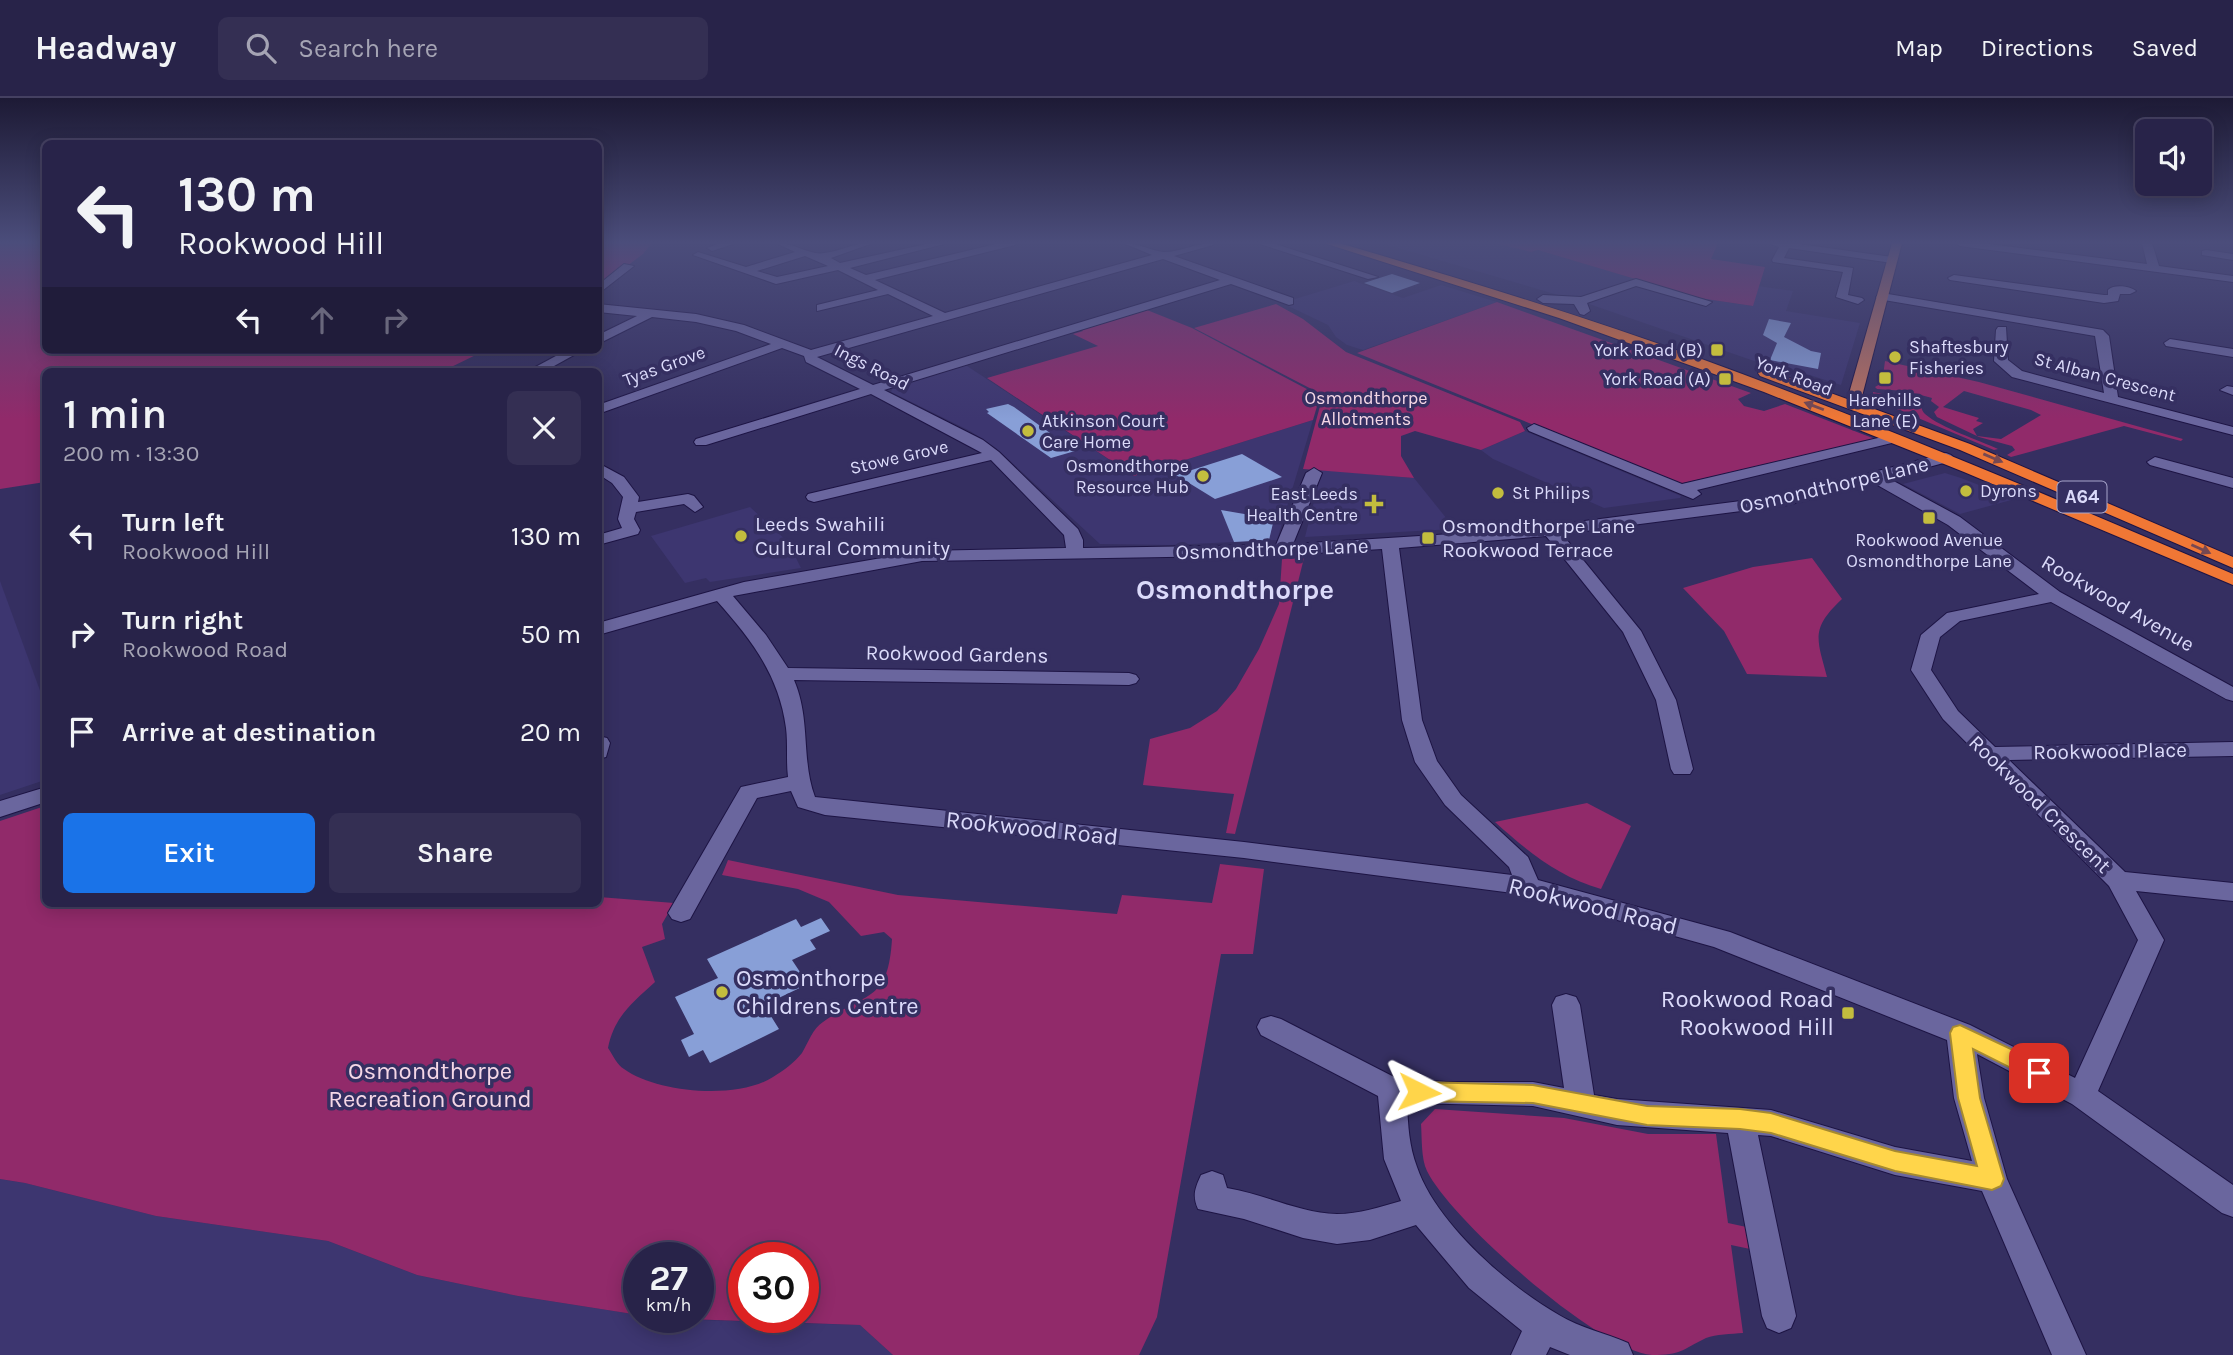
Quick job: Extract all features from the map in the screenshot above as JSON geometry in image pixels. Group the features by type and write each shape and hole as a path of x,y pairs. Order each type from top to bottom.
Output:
{"highway":[{"name":"York Road","path":"1517,302 1595,326 1878,430 2233,580"},
{"name":"York Road","path":"1558,302 1583,306 1817,391 1855,397 1929,433 2233,564"},
{"path":"1855,397 1857,414 1878,430"},
{"path":"1929,433 1954,449 1955,455 1946,458"}],"main road":[{"path":"1855,397 1881,302"}],"street":[{"path":"821,308 846,302"},
{"path":"914,302 944,317"},
{"path":"810,354 998,302"},
{"path":"701,442 1160,302"},
{"path":"1583,306 1593,302"},
{"path":"1906,302 2090,330 2103,336 2112,400"},
{"name":"Ings Road","path":"602,307 718,322 810,354 811,359 978,443 994,455 1072,533 1076,540 1074,554"},
{"path":"602,338 653,313"},
{"name":"St Alban Crescent","path":"2002,330 2001,361 2008,369 2028,378 2233,431"},
{"path":"2170,343 2233,353"},
{"name":"Tyas Grove","path":"602,409 782,344"},
{"path":"541,368 569,354"},
{"path":"1534,428 1727,509"},
{"path":"1680,489 1895,438"},
{"name":"Stowe Grove","path":"814,497 994,455"},
{"name":"Osmondthorpe Lane","path":"602,628 767,582 922,556 1282,550 1391,545 1551,531 1788,499 1946,458"},
{"path":"2155,462 2233,483"},
{"path":"602,470 618,480 631,497 626,519 632,530 602,539"},
{"path":"1282,550 1314,473"},
{"name":"Rookwood Avenue","path":"1876,478 1954,521 2054,596 2233,695"},
{"path":"629,508 688,499 695,508"},
{"path":"1551,531 1632,631 1666,700 1682,769"},
{"path":"1391,545 1412,720 1426,762 1453,800 1520,863 1528,886"},
{"path":"681,913 749,792 802,792 796,727 783,674 759,637 720,593"},
{"name":"Rookwood Crescent","path":"2054,596 1954,617 1931,635 1921,670 1950,715 2118,880 2151,940 2082,1096"},
{"name":"Rookwood Gardens","path":"783,674 1129,679"},
{"name":"Rookwood Place","path":"1987,754 2233,749"},
{"name":"Rookwood Road","path":"802,792 825,807 1253,851 1528,886 1721,939 1960,1033 2082,1096 2233,1203"},
{"path":"0,809 42,795"},
{"path":"2118,880 2233,892"},
{"path":"1566,1005 1581,1105"},
{"path":"1270,1027 1392,1090 1446,1094 1533,1094 1647,1116 1740,1119 1803,1131 1895,1161 1992,1179"},
{"path":"1960,1033 1969,1098 1992,1179 2069,1355"},
{"path":"1392,1090 1393,1128 1402,1169 1422,1209 1452,1246 1491,1286 1536,1340 1616,1355"},
{"path":"1740,1119 1779,1316"},
{"path":"1212,1185 1209,1199 1244,1205 1303,1223 1337,1229 1370,1225 1422,1209"}],"shaded area":[{"path":"1497,302 1363,350 1347,345 1336,337 1328,325 1282,303"},
{"path":"1581,302 1723,302 1752,306 1753,302 1789,302 1786,311 1860,323 1841,385 1778,365 1760,363"},
{"path":"964,364 1134,476 1313,420 1277,540 1170,545 1100,544 996,448 970,431 891,392 893,387"},
{"path":"1525,431 1681,496 1604,508 1493,459 1481,450"},
{"name":"East Leeds Health Centre","path":"1322,470 1414,478 1455,529 1305,537"},
{"path":"1945,473 2015,499 1960,514 1903,484"},
{"path":"750,507 788,542 801,568 710,582 706,578 685,583 651,536"},
{"path":"0,581 42,696 42,781 0,795"},
{"path":"0,1179 156,1216 328,1241 417,1275 518,1296 623,1312 623,1333 714,1333 714,1320 728,1321 728,1333 819,1333 819,1324 860,1325 893,1355 0,1355"}],"green space":[{"path":"0,302 42,302 42,354 478,354 449,368 42,368 42,482 0,489"},
{"path":"1497,302 1751,393 1738,399 1744,406 1764,411 1785,404 1875,439 1679,484 1357,353"},
{"path":"1724,302 1754,302 1753,306"},
{"name":"Osmondthorpe Allotments","path":"1276,304 1303,319 1346,352 1520,422 1525,431 1481,450 1415,431 1401,436 1401,456 1414,478 1303,469 1323,395 1194,328"},
{"path":"1147,310 1192,328 1320,396 1313,420 1134,476 987,378 1098,346 1073,334 1083,331 1081,329"},
{"path":"1885,361 1979,382 2183,439 2181,441 2124,426 2011,457 2007,455 2015,450 2012,446 1979,437 1937,417 1934,412 1939,407 1931,401 1932,398 1875,387 1882,383","holes":["1964,391 2041,415 2001,439 1977,436 1973,429 1983,423 1976,421 1979,418 1943,407"]},
{"path":"1873,392 1916,401 1932,419 1998,449 1994,450 1873,399"},
{"path":"1304,558 1235,834 1226,833 1234,794 1143,785 1150,739 1190,728 1217,711 1236,689 1259,649 1279,604 1282,559"},
{"path":"1812,558 1842,599 1825,618 1819,635 1827,677 1747,674 1724,631 1683,588 1753,567"},
{"path":"1587,803 1631,826 1601,889 1571,878 1544,862 1495,822"},
{"name":"Osmondthorpe Recreation Ground","path":"42,807 42,907 602,907 602,897 674,903 662,924 665,939 642,947 655,982 619,1019 608,1048 622,1067 638,1077 656,1084 698,1091 740,1089 758,1084 781,1072 802,1053 819,1025 863,999 880,985 890,960 892,939 884,932 861,936 829,902 798,889 722,875 728,860 898,895 1117,914 1122,895 1212,903 1220,864 1264,869 1253,954 1221,954 1157,1317 1139,1355 893,1355 860,1325 819,1324 819,1242 728,1242 728,1320 714,1320 714,1242 623,1242 623,1312 518,1296 417,1275 328,1241 156,1216 0,1179 0,821"},
{"path":"1435,1109 1564,1118 1648,1134 1716,1134 1728,1223 1751,1228 1755,1250 1731,1245 1743,1333 1710,1337 1676,1353 1652,1355 1628,1348 1564,1308 1495,1250 1441,1193 1427,1171 1423,1155 1421,1124"}],"building":[{"path":"1769,319 1791,323 1784,337 1811,351 1821,353 1818,369 1770,360 1777,343 1763,335"},
{"name":"Atkinson Court Care Home","path":"1008,404 1075,451 1051,458 987,413 989,412 986,409"},
{"name":"Osmondthorpe Resource Hub","path":"1242,454 1282,477 1215,499 1176,475"},
{"path":"1221,510 1274,519 1269,540 1234,542"},
{"name":"Osmonthorpe Childrens Centre","path":"821,918 830,931 810,940 816,949 792,960 808,984 764,1005 779,1029 710,1063 703,1050 689,1057 681,1040 694,1034 675,997 718,978 707,959 796,919 801,927"}],"place":[{"name":"York Road (B)","path":"1717,350"},
{"name":"Shaftesbury Fisheries","path":"1895,357"},
{"name":"Harehills Lane (E)","path":"1885,378"},
{"name":"York Road (A)","path":"1725,379"},
{"name":"Atkinson Court Care Home","path":"1028,431"},
{"name":"Osmondthorpe Resource Hub","path":"1203,476"},
{"name":"Dyrons","path":"1966,491"},
{"name":"St Philips","path":"1498,493"},
{"name":"East Leeds Health Centre","path":"1374,504"},
{"name":"Rookwood Avenue Osmondthorpe Lane","path":"1929,518"},
{"name":"Leeds Swahili Cultural Community","path":"741,536"},
{"name":"Osmondthorpe Lane Rookwood Terrace","path":"1428,538"},
{"name":"Osmonthorpe Childrens Centre","path":"722,992"},
{"name":"Rookwood Road Rookwood Hill","path":"1848,1013"}],"district":[{"name":"Osmondthorpe","path":"1235,589"}],"route":[{"path":"1419,1092 1533,1094 1647,1116 1740,1119 1771,1123 1895,1161 1992,1179 1969,1098 1960,1033 2039,1073"}]}
